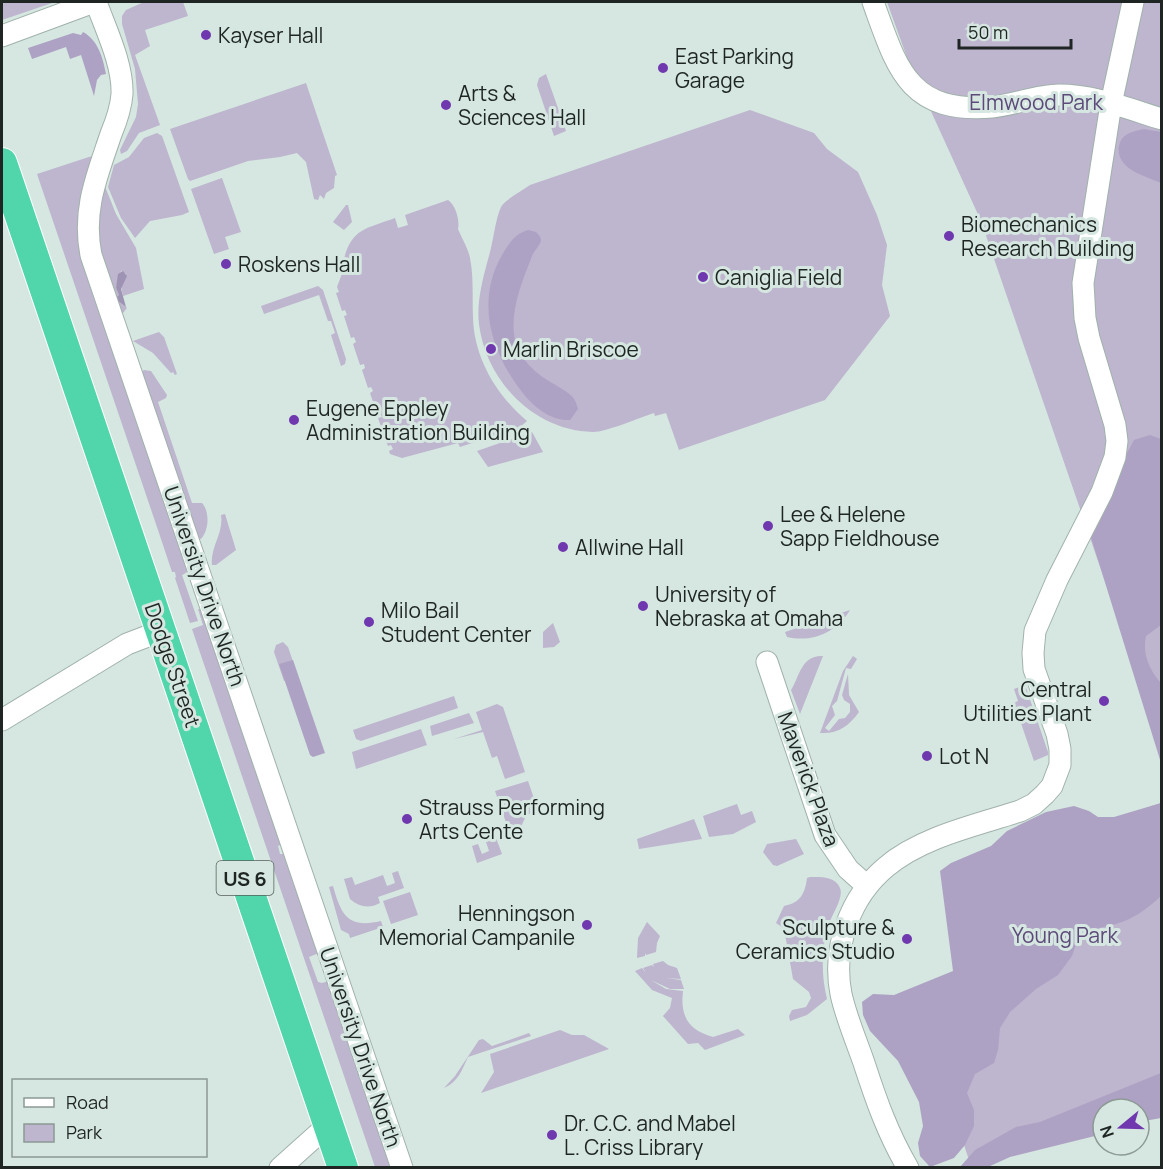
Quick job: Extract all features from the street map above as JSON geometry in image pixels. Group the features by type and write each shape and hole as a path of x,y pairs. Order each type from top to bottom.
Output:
{"highway":[{"name":"Dodge Street","path":"2,163 342,1167"}],"street":[{"path":"2,36 95,2"},
{"name":"University Drive North","path":"95,2 117,62 122,97 90,199 88,239 91,255 402,1167"},
{"path":"873,2 891,53 903,75 920,92 937,102 969,107 992,106 1061,95 1083,97 1161,119"},
{"path":"908,1167 895,1146 882,1116 848,1017 839,978 841,946 844,931 857,900 888,865 912,849 1034,804 1052,786 1057,775 1060,749 1035,673 1033,653 1035,631 1102,492 1115,457 1117,441 1115,424 1089,338 1083,292 1084,271 1111,104 1133,2"},
{"path":"2,720 127,644 161,631"},
{"name":"Maverick Plaza","path":"766,662 825,835 848,869 867,886"},
{"path":"280,1167 328,1125"}],"green space":[{"path":"2,2 55,2 2,20"},
{"path":"144,2 183,2 188,16 145,30 150,46 135,55 160,125 139,133 127,151 121,154 120,150 136,117 138,104 135,69 122,24 122,16 126,10"},
{"name":"Elmwood Park","path":"887,2 1161,2 1161,744 981,221 909,63"},
{"path":"83,32 96,45 106,74 101,75 97,80 94,96 81,55 70,59 66,47 32,59 28,48 73,33 81,35"},
{"path":"546,74 566,131 554,136 537,85 539,78"},
{"path":"306,83 337,175 334,188 326,193 324,199 320,195 318,200 314,199 306,162 297,153 248,161 190,181 188,179 170,129"},
{"path":"750,110 814,133 827,149 858,172 887,245 882,285 890,316 825,400 679,450 666,413 655,416 654,413 593,432 551,423 533,412 516,399 491,365 483,345 479,324 482,285 496,221 503,204 530,185"},
{"path":"1144,129 1161,132 1161,183 1126,166 1119,154 1122,138"},
{"path":"157,133 162,136 189,212 150,221 135,238 121,218 108,187 114,165 129,157 144,138"},
{"path":"95,155 83,186 81,203 189,572 182,575 198,621 190,623 175,572 172,572 37,174"},
{"path":"222,178 241,232 225,237 229,249 214,254 191,189"},
{"path":"104,184 116,214 136,248 144,289 123,296 121,286 126,274 121,271 116,288 119,295 117,300 127,308 123,313 121,313 99,254 96,234"},
{"path":"448,200 455,210 458,229 470,258 474,333 483,362 497,388 527,421 520,427 460,447 458,443 402,458 390,454 389,451 393,449 391,445 388,446 378,418 382,417 380,413 377,414 370,393 373,391 371,387 368,388 362,370 365,368 364,364 360,365 353,344 356,342 354,337 351,338 344,316 347,315 345,310 342,311 336,293 339,292 337,287 343,271 349,269 347,265 342,267 345,254 359,233 395,218 398,228 408,225 405,215"},
{"path":"348,205 352,222 344,230 333,222"},
{"path":"528,230 536,232 541,240 524,276 515,308 515,340 530,366 575,400 578,409 570,420 557,419 545,413 526,397 504,365 491,329 489,292 494,274 510,243 519,234"},
{"path":"318,286 323,290 346,359 345,364 341,366 331,335 335,333 319,295 264,314 261,306"},
{"path":"159,332 164,337 177,374 175,375 153,353 133,341"},
{"path":"144,370 151,371 167,395 158,402 192,503 202,503 205,507 207,526 201,539 198,538 140,373"},
{"path":"532,432 543,452 488,467 477,451"},
{"path":"1150,435 1161,439 1161,625 1146,636 1145,649 1150,667 1161,683 1161,763 1090,534 1134,440"},
{"path":"225,514 236,550 216,565 212,565 213,552 221,528 221,515"},
{"path":"198,609 202,609 282,844 278,846 280,854 286,854 319,953 309,957 318,982 329,981 392,1167 375,1167 192,629 203,625"},
{"path":"850,610 845,618 831,630 815,637 787,637 785,632"},
{"path":"553,623 560,642 554,647 543,648 543,632"},
{"path":"283,642 288,647 298,676 284,681 274,652 276,645"},
{"path":"823,656 800,714 791,690 802,667 810,659"},
{"path":"853,656 857,659 851,669 846,668 837,701 832,706 835,715 825,728 829,731 839,719 845,718 850,712 850,704 844,700 842,695 848,674 849,695 859,712 842,728 832,732 820,733 843,671"},
{"path":"293,660 325,753 313,757 310,755 279,664"},
{"path":"1025,685 1048,752 1048,755 1034,761 1014,703 1018,701 1014,689"},
{"path":"454,696 458,708 361,741 356,739 353,730"},
{"path":"497,704 503,707 525,772 505,779 497,756 492,758 483,732 454,739 482,730 476,712"},
{"path":"469,713 474,723 432,736 430,726"},
{"path":"421,729 427,745 356,769 352,752"},
{"path":"528,781 537,807 525,818 519,831 510,834 495,791"},
{"name":"Young Park","path":"1161,803 1161,1102 1151,1105 1151,1097 1091,1097 1091,1114 971,1166 922,1018 985,997 945,875"},
{"path":"1161,803 1161,896 1146,909 1129,919 1079,935 1072,956 1058,975 1036,989 1010,1012 1000,1028 994,1063 975,1074 967,1093 974,1110 974,1126 965,1145 954,1158 930,1167 920,1156 918,1143 923,1126 919,1102 898,1061 870,1031 863,1015 862,1002 873,994 894,995 953,971 940,871 951,863 991,846 1007,831 1046,812 1074,806 1098,817 1114,817"},
{"path":"737,804 741,815 752,811 756,822 733,834 709,837 703,816"},
{"path":"694,819 702,839 639,849 637,839"},
{"path":"496,838 502,854 477,863 472,846 478,844 482,854 489,851 486,842"},
{"path":"796,839 804,854 777,866 773,865 763,852 767,844"},
{"path":"398,871 404,888 378,897 380,903 364,906 350,899 344,879 352,877 355,885 383,875 387,886 395,883 392,873"},
{"path":"807,878 831,879 838,884 841,892 824,943 823,971 827,999 807,1015 790,1021 789,1016 792,1010 806,1007 811,998 809,992 793,979 785,934 782,927 776,923 784,906 794,903 801,897"},
{"path":"333,886 339,904 347,917 360,923 381,921 383,927 350,938 349,934 341,930 329,887"},
{"path":"410,892 418,915 391,924 383,901"},
{"path":"647,922 660,936 656,952 646,955 645,953 645,956 637,958 638,938"},
{"path":"663,961 677,968 681,979 666,978 681,980 684,989 670,989 651,980 666,989 683,991 683,1008 692,1026 713,1037 738,1029 745,1035 705,1050 698,1043 688,1044 663,1016 670,1008 672,998 652,990 635,971 642,968 646,973 643,968 652,965 654,967 653,964"},
{"path":"560,1030 572,1035 584,1035 609,1049 481,1093 494,1072 490,1054"},
{"path":"529,1033 531,1036 468,1057 456,1079 444,1088 455,1076 479,1040 483,1039 492,1046"},
{"path":"1161,1073 1161,1118 1151,1120 1151,1097 1102,1097"},
{"path":"1091,1101 1091,1137 1010,1157 988,1167 960,1167 975,1150 1016,1127 1040,1122"}],"shaded area":[{"path":"123,271 127,276 121,289 126,307 118,301 119,295 116,288 118,274"}],"place":[{"name":"Kayser Hall","path":"206,35"},
{"name":"East Parking Garage","path":"663,68"},
{"name":"Arts & Sciences Hall","path":"446,105"},
{"name":"Biomechanics Research Building","path":"949,236"},
{"name":"Roskens Hall","path":"226,264"},
{"name":"Caniglia Field","path":"703,277"},
{"name":"Marlin Briscoe","path":"491,349"},
{"name":"Eugene Eppley Administration Building","path":"294,420"},
{"name":"Lee & Helene Sapp Fieldhouse","path":"768,526"},
{"name":"Allwine Hall","path":"563,547"},
{"name":"University of Nebraska at Omaha","path":"643,606"},
{"name":"Milo Bail Student Center","path":"369,622"},
{"name":"Central Utilities Plant","path":"1104,701"},
{"name":"Lot N","path":"927,756"},
{"name":"Strauss Performing Arts Cente","path":"407,819"},
{"name":"Henningson Memorial Campanile","path":"587,925"},
{"name":"Sculpture & Ceramics Studio","path":"907,939"},
{"name":"Dr. C.C. and Mabel L. Criss Library","path":"552,1135"}]}
